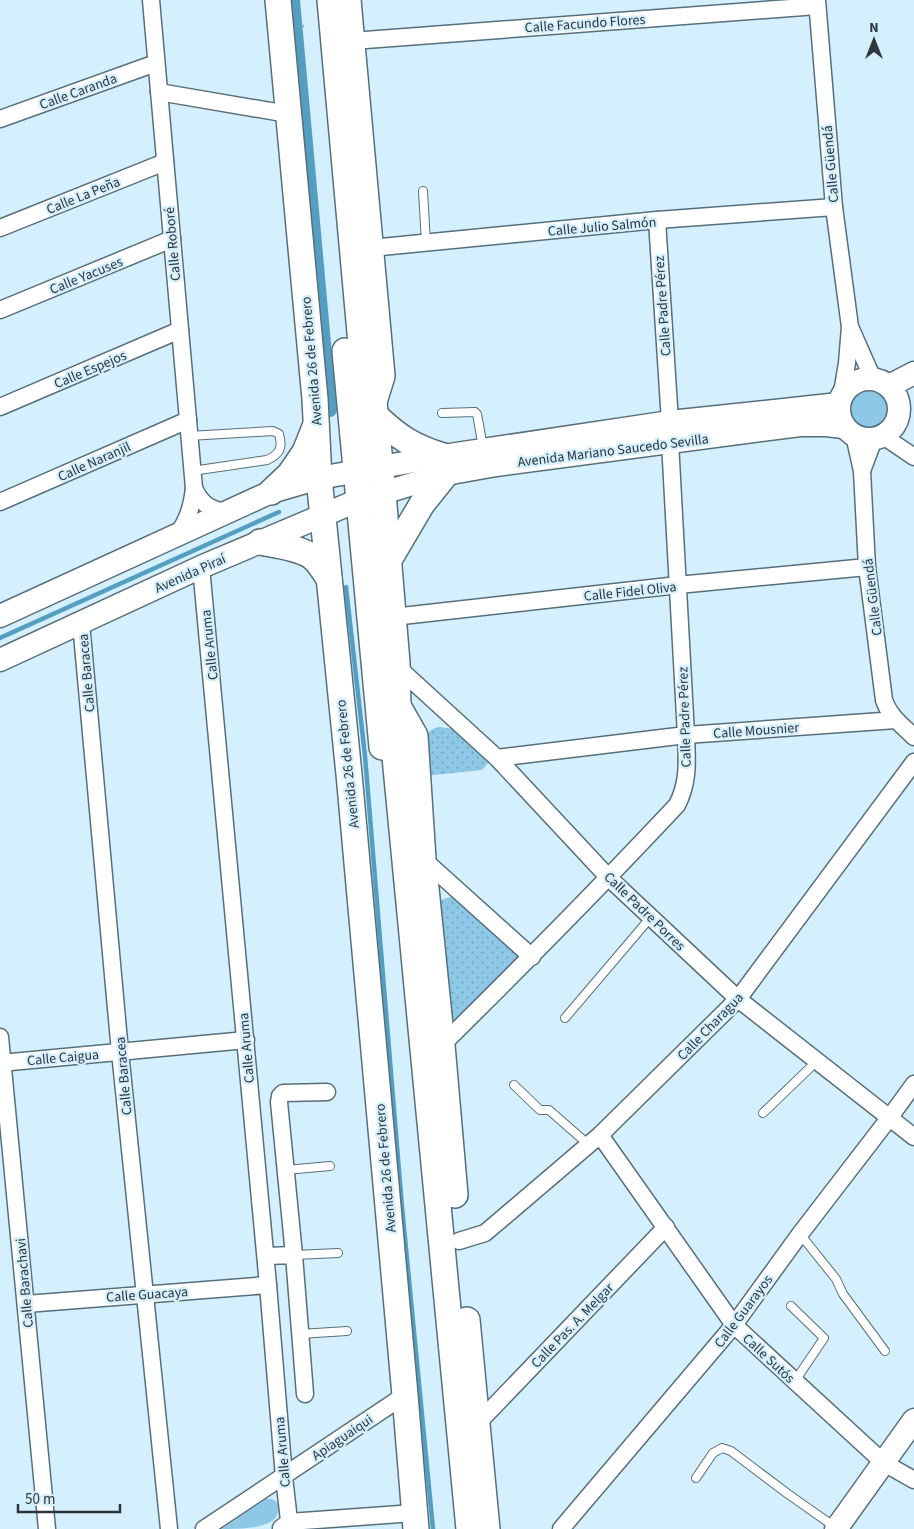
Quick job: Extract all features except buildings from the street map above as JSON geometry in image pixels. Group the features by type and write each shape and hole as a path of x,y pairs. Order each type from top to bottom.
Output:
{"main road":[{"name":"Avenida 26 de Febrero","path":"278,0 317,422 319,478 349,774 415,1521"},
{"path":"315,0 356,471 454,1529"},
{"path":"330,0 364,377 375,409 384,493 397,663 398,706 393,736 469,1529"},
{"path":"348,0 382,376 375,409 392,431 445,465 389,560"},
{"path":"271,492 290,474 304,452 317,422"},
{"path":"260,542 304,552 319,564 329,579"},
{"path":"398,706 415,736 423,859 487,1529"},
{"path":"413,944 426,891"},
{"path":"456,1391 469,1338"}],"street":[{"name":"Calle Roboré","path":"151,0 194,488 190,513 177,535"},
{"name":"Calle Facundo Flores","path":"352,41 817,3"},
{"name":"Calle Güendá","path":"817,3 834,207 850,327 848,363 841,398"},
{"name":"Calle Caranda","path":"0,119 156,63"},
{"path":"159,92 288,114"},
{"name":"Calle La Peña","path":"0,228 165,162"},
{"name":"Calle Julio Salmón","path":"371,248 657,220 834,207"},
{"name":"Calle Padre Pérez","path":"442,1045 609,878 677,805 683,792 687,770 686,735 657,220"},
{"name":"Calle Yacuses","path":"0,310 172,239"},
{"name":"Calle Güendá","path":"850,327 881,383"},
{"name":"Calle Espejos","path":"0,407 180,330"},
{"path":"912,455 880,429 840,418 841,398 848,386 864,379 881,383 914,374"},
{"path":"880,429 899,410 898,400 881,383"},
{"name":"Avenida Mariano Saucedo Sevilla","path":"381,466 496,465 841,398"},
{"name":"Avenida Mariano Saucedo Sevilla","path":"384,493 483,449 670,432 800,425 880,429"},
{"name":"Calle Naranjil","path":"0,502 188,428"},
{"name":"Calle Güendá","path":"880,429 862,471 867,567 884,700 888,710 896,720 914,737"},
{"path":"0,616 271,492 319,478 381,466"},
{"path":"194,488 198,498 206,506 217,511 228,512"},
{"name":"Avenida Piraí","path":"0,660 202,567 360,500 384,493"},
{"name":"Calle Aruma","path":"202,567 266,1256 284,1477 286,1527"},
{"name":"Calle Fidel Oliva","path":"393,617 867,567"},
{"name":"Calle Baracea","path":"81,622 120,1052 169,1529"},
{"name":"Calle Padre Porres","path":"397,663 405,674 497,758 609,878 738,999 914,1137"},
{"name":"Calle Mousnier","path":"497,758 686,735 896,720"},
{"name":"Calle Charagua","path":"459,1241 485,1233 594,1140 738,999 914,762"},
{"path":"423,859 532,957"},
{"name":"Calle Barachavi","path":"0,1037 47,1529"},
{"name":"Calle Caigua","path":"2,1062 246,1040"},
{"name":"Calle Guarayos","path":"561,1529 734,1325 800,1234 914,1084"},
{"path":"305,1394 279,1102 280,1096 283,1093 327,1092"},
{"name":"Calle Sutós","path":"594,1140 666,1227 734,1325 884,1463 914,1480"},
{"name":"Calle Pas. A. Melgar","path":"478,1423 666,1227"},
{"path":"266,1256 294,1255"},
{"name":"Calle Guacaya","path":"26,1304 268,1285"},
{"name":"Apiaguaiqui","path":"204,1529 405,1395"},
{"path":"836,1529 914,1420"},
{"path":"286,1527 415,1521"}],"lane":[{"path":"423,191 426,243"},
{"path":"442,413 475,412 477,414 483,449"},
{"path":"188,428 273,431 279,434 281,442 276,456 267,460 192,471"},
{"path":"565,1018 651,917"},
{"path":"763,1113 817,1061"},
{"path":"514,1085 540,1110 549,1110 594,1140"},
{"path":"286,1170 330,1166"},
{"path":"800,1234 836,1279 843,1294 885,1350"},
{"path":"294,1255 338,1252"},
{"path":"790,1306 824,1338 795,1381"},
{"path":"300,1334 347,1331"},
{"path":"696,1478 713,1453 722,1448 731,1451 836,1529"}],"shaded area":[{"path":"869,389 882,395 888,408 882,421 869,427 856,421 850,408 856,395"},
{"path":"440,727 454,729 490,761 482,770 424,776 423,747 425,740 433,729"},
{"path":"457,895 524,955 457,1020 448,1018 435,902"},
{"path":"266,1499 272,1499 277,1502 278,1511 276,1518 261,1526 222,1529"}],"waterway":[{"path":"293,0 330,410"},
{"path":"0,638 279,512"},
{"path":"346,587 365,756 402,1207 433,1529"}]}
